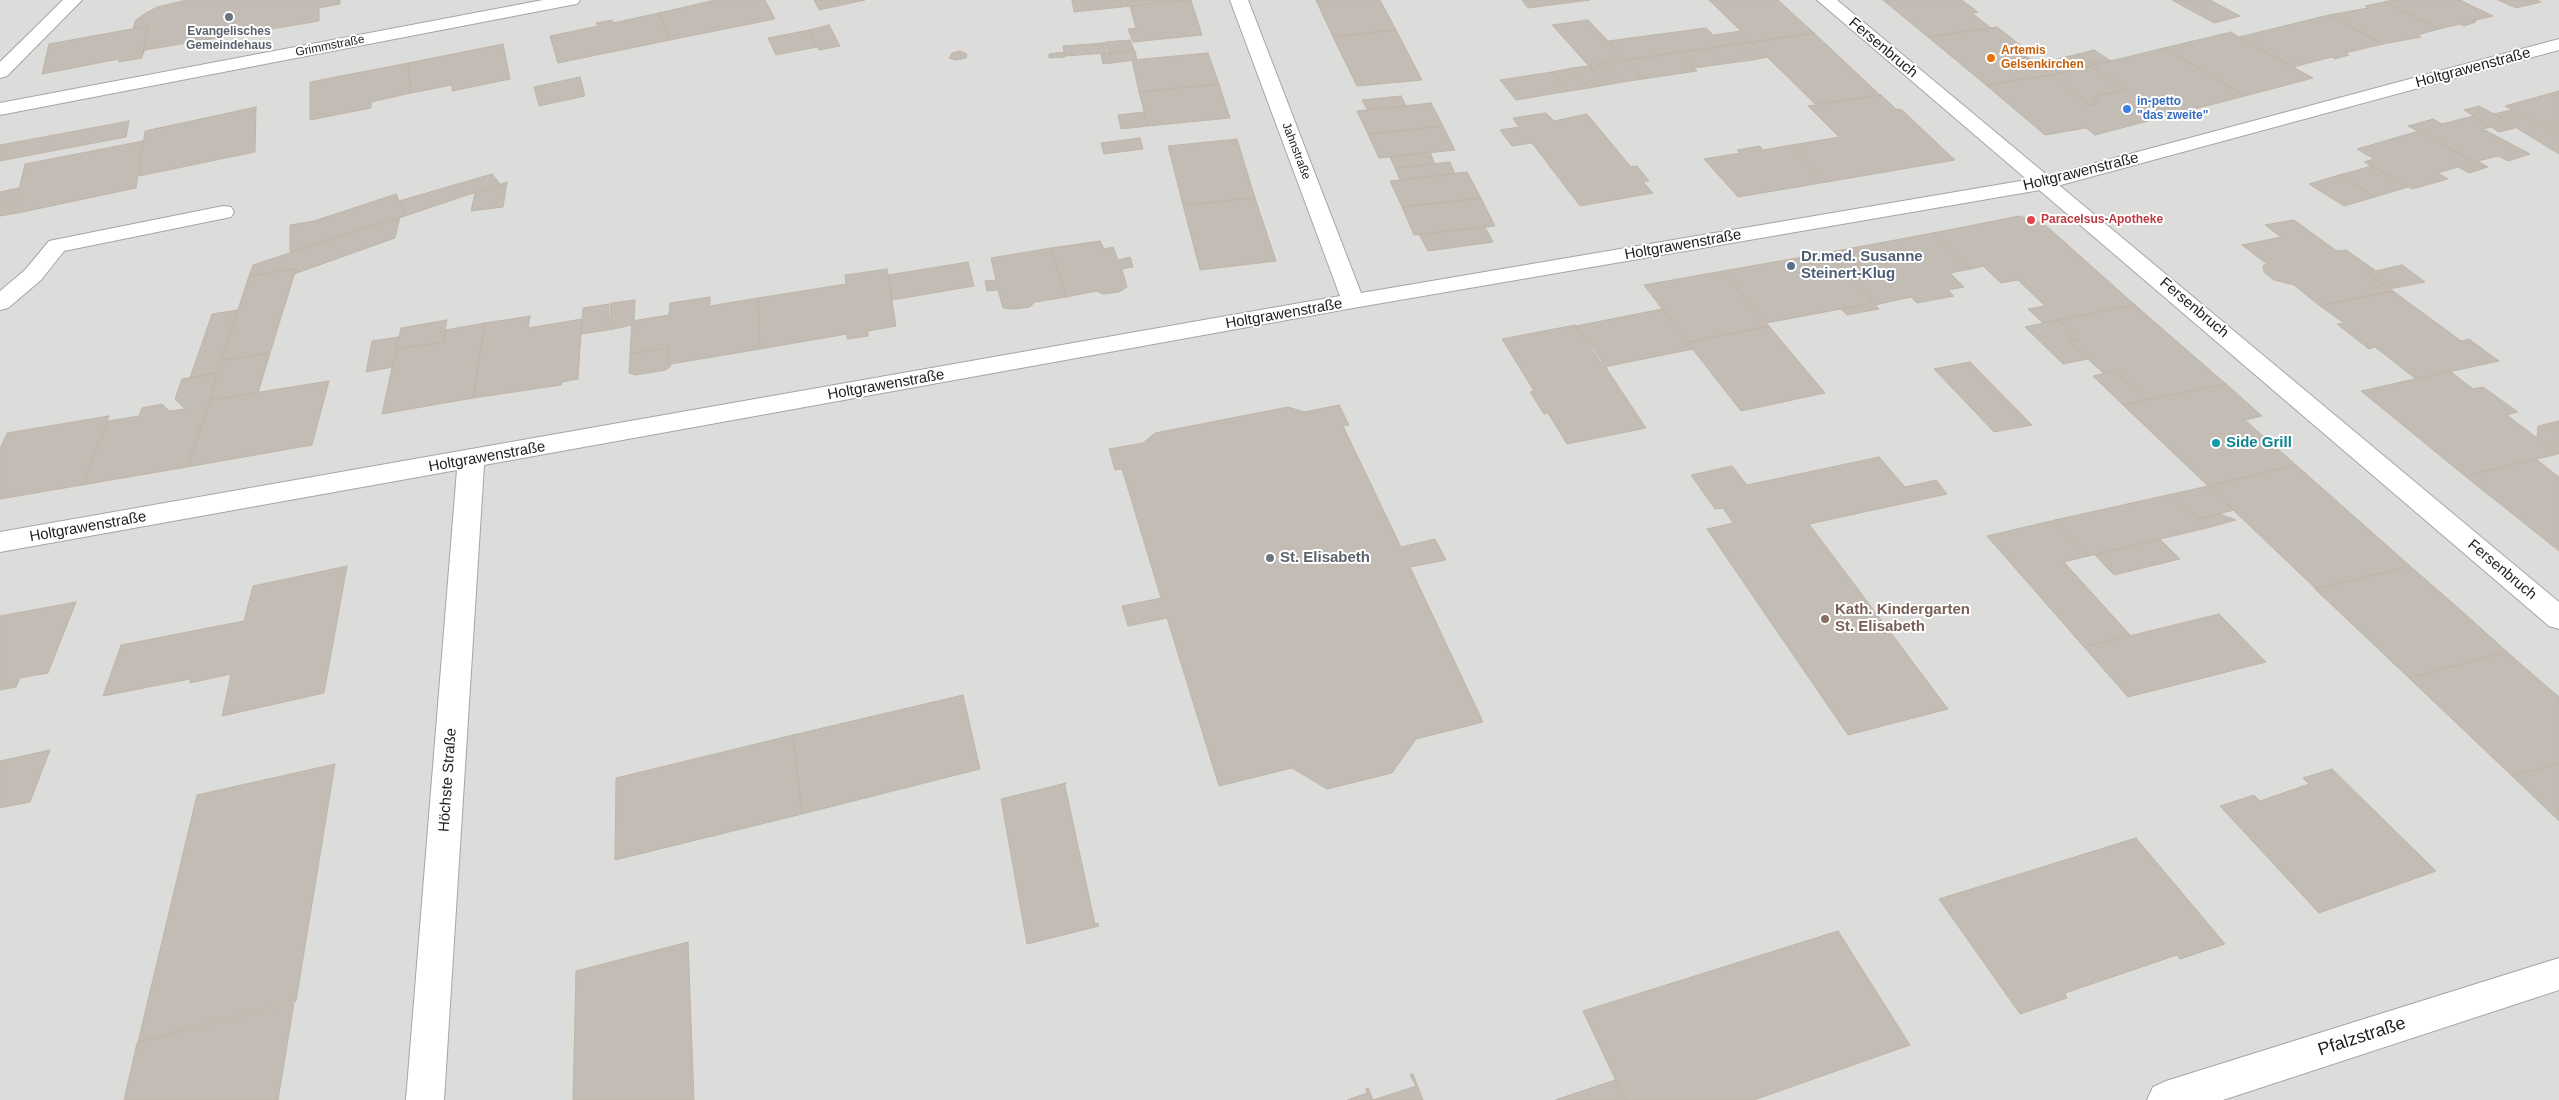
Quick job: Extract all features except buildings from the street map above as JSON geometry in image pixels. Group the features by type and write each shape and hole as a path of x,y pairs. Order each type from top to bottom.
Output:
{"street":[{"path":"0,72 73,0"},
{"name":"Grimmstraße","path":"0,109 571,0"},
{"name":"Jahnstraße","path":"1239,0 1353,301"},
{"name":"Fersenbruch","path":"1826,0 2046,183 2559,618"},
{"name":"Holtgrawenstraße","path":"0,542 470,460 1353,301 2046,183 2559,44"},
{"path":"0,303 33,274 57,246 223,212"},
{"name":"Höchste Straße","path":"425,1100 470,460"},
{"name":"Pfalzstraße","path":"2166,1100 2559,974"}],"shaded area":[{"path":"0,0 2559,0 2559,1100 0,1100"}],"place":[{"name":"Evangelisches Gemeindehaus","path":"229,17"},
{"name":"Artemis Gelsenkirchen","path":"1991,58"},
{"name":"in-petto \"das zweite\"","path":"2127,109"},
{"name":"Paracelsus-Apotheke","path":"2031,220"},
{"name":"Dr.med. Susanne Steinert-Klug","path":"1791,266"},
{"name":"Side Grill","path":"2216,443"},
{"name":"St. Elisabeth","path":"1270,558"},
{"name":"Kath. Kindergarten St. Elisabeth","path":"1825,619"}]}
